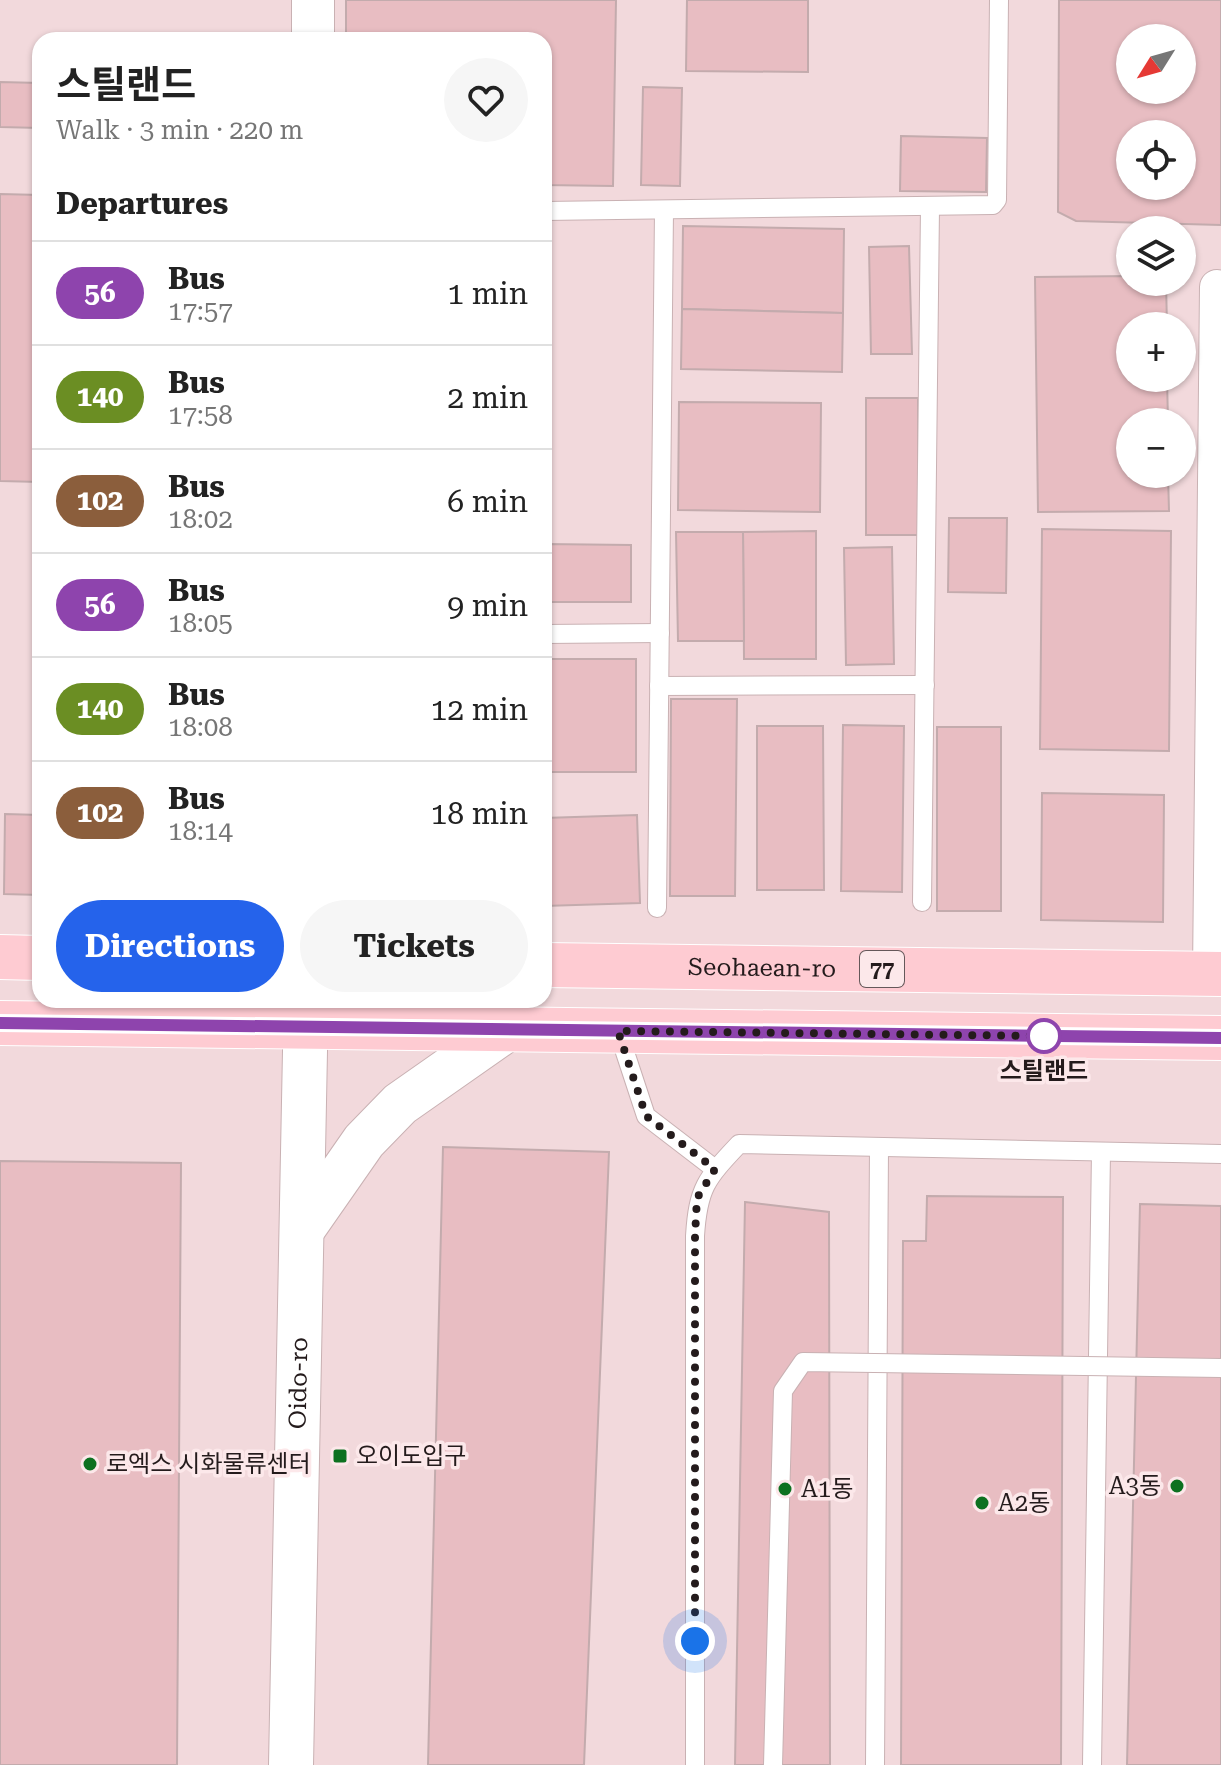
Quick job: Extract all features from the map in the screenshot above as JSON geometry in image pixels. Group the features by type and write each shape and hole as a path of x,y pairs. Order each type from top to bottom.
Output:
{"main road":[{"path":"0,957 32,958"},
{"name":"Seohaean-ro","path":"552,965 1215,974"},
{"path":"0,1023 306,1013 507,1029 1221,1038"},
{"name":"Oido-ro","path":"291,1765 306,1013"},
{"path":"302,1230 364,1141 400,1104 507,1029"}],"street":[{"path":"313,0 313,32"},
{"path":"1215,974 1217,287"}],"lane":[{"path":"552,211 987,206 997,200 999,0"},
{"path":"922,902 930,207"},
{"path":"657,908 664,210"},
{"path":"552,634 660,633"},
{"path":"659,686 925,685"},
{"path":"618,1031 646,1116 715,1169"},
{"path":"695,1765 695,1236 697,1198 715,1169 739,1144 1221,1154"},
{"path":"875,1765 879,1147"},
{"path":"1092,1765 1101,1152"},
{"path":"773,1765 783,1391 803,1362 1221,1368"}],"building":[{"path":"346,0 616,0 613,186 552,185 552,32 346,32"},
{"path":"687,0 808,0 808,72 686,71"},
{"path":"1059,0 1221,0 1221,225 1196,224 1196,216 1116,216 1116,222 1076,221 1058,212"},
{"path":"0,82 32,83 32,128 0,127"},
{"path":"643,87 682,88 680,186 641,185"},
{"path":"901,136 987,138 986,192 900,191"},
{"path":"0,194 32,195 32,482 0,481"},
{"path":"683,226 844,229 843,313 682,309"},
{"path":"909,246 912,354 871,354 869,247"},
{"path":"1116,276 1116,296 1166,296 1167,312 1116,312 1116,392 1167,392 1168,408 1116,408 1116,488 1168,488 1169,511 1038,512 1035,277"},
{"path":"682,309 843,313 842,372 681,369"},
{"path":"866,398 918,398 918,535 866,535"},
{"path":"679,402 821,403 820,512 678,510"},
{"path":"949,518 1007,518 1006,593 948,592"},
{"path":"1042,529 1171,531 1169,751 1040,749"},
{"path":"816,531 816,659 744,659 743,532"},
{"path":"676,532 743,532 744,641 678,641"},
{"path":"552,544 631,545 631,602 552,602"},
{"path":"892,547 894,664 846,665 844,548"},
{"path":"552,659 636,659 636,772 552,772"},
{"path":"671,699 737,699 735,896 670,896"},
{"path":"843,725 904,726 902,892 841,891"},
{"path":"757,726 823,726 824,890 757,890"},
{"path":"937,727 1001,727 1001,911 937,911"},
{"path":"1042,793 1164,795 1163,922 1041,920"},
{"path":"5,814 32,815 32,895 4,894"},
{"path":"637,815 640,903 552,906 552,818"},
{"path":"443,1147 609,1152 584,1765 428,1765"},
{"name":"로엑스 시화물류센터","path":"0,1161 181,1163 177,1765 0,1765"},
{"name":"A2동","path":"927,1196 1063,1197 1061,1765 901,1765 903,1241 926,1241"},
{"name":"A1동","path":"745,1202 829,1212 830,1765 735,1765"},
{"name":"A3동","path":"1140,1204 1221,1206 1221,1765 1127,1765"}],"bus line":[{"name":"56","path":"0,1023 1221,1038"}],"place":[{"name":"스틸랜드","path":"1044,1036"},
{"name":"오이도입구","path":"340,1456"},
{"name":"로엑스 시화물류센터","path":"90,1464"},
{"name":"A3동","path":"1177,1486"},
{"name":"A1동","path":"785,1489"},
{"name":"A2동","path":"982,1503"}],"route":[{"path":"695,1641 695,1236 697,1198 715,1169 646,1116 618,1031 1044,1036"}]}
